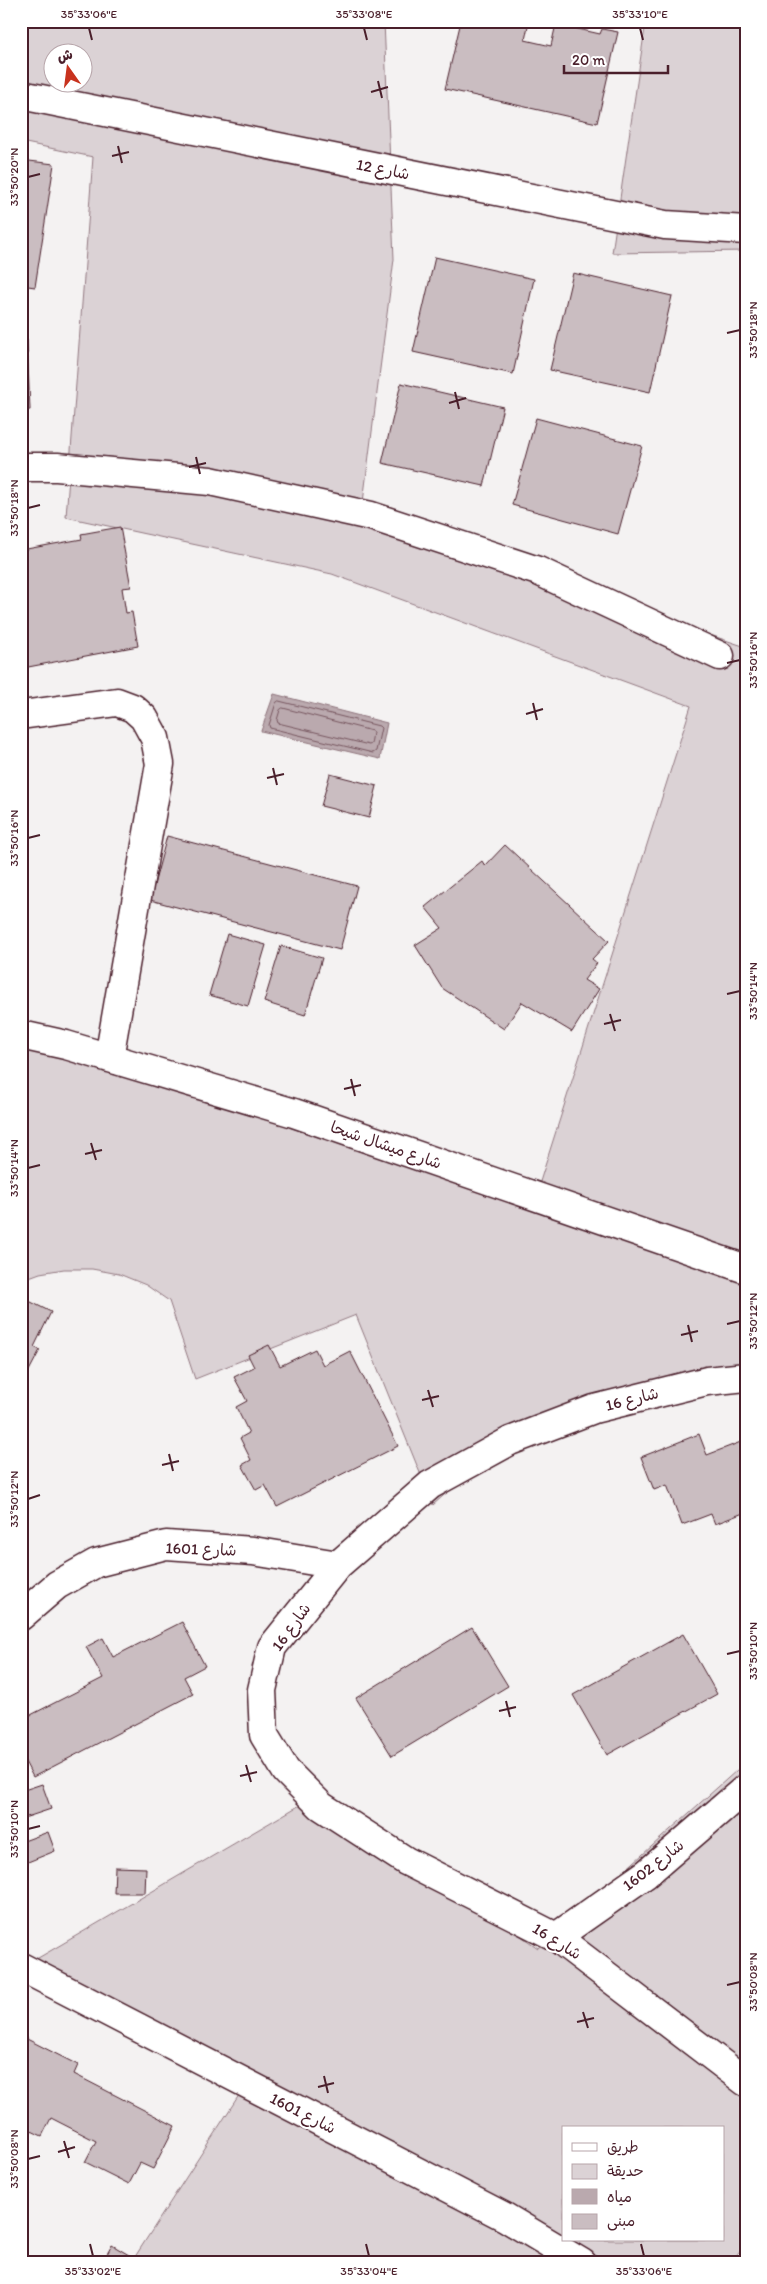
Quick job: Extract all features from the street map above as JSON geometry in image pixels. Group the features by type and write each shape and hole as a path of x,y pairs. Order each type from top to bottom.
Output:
{"street":[{"name":"شارع 12","path":"21,95 665,225 746,230"},
{"path":"21,467 57,467 210,481 371,516 538,571 720,656"},
{"path":"21,715 117,702 133,708 144,718 155,738 160,764 109,1058"},
{"name":"شارع ميشال شيحا","path":"21,1035 109,1058 294,1113 746,1269"},
{"name":"شارع 16","path":"746,1377 707,1381 594,1409 510,1441 430,1485 338,1565 272,1647 262,1690 264,1735 286,1771 322,1806 406,1861 556,1937 746,2082"},
{"name":"شارع 1601","path":"21,1616 57,1585 96,1563 166,1545 253,1551 338,1565"},
{"name":"شارع 1602","path":"556,1937 646,1874 746,1788"},
{"name":"شارع 1601","path":"21,1967 497,2213 582,2263"}],"green space":[{"path":"21,21 384,21 394,259 361,518 746,647 746,1372 503,1442 433,1505 356,1315 195,1379 169,1301 146,1285 119,1274 92,1269 64,1269 40,1273 21,1280 21,1045 97,1061 531,1210 691,706 332,574 66,517 93,157 21,142"},
{"path":"646,21 746,21 746,251 612,253"},
{"path":"746,1762 746,2244 731,2263 131,2263 250,2078 21,1968 319,1794 538,1948"}],"water":[{"path":"274,694 387,723 380,759 261,731"}],"building":[{"path":"461,21 529,21 525,40 551,46 556,24 600,34 602,29 618,32 597,123 445,89"},
{"path":"21,160 54,164 35,287 21,285"},
{"path":"435,257 534,279 513,374 413,352"},
{"path":"573,273 672,296 650,392 550,370"},
{"path":"21,340 27,340 30,410 21,411"},
{"path":"401,383 503,407 484,486 382,463"},
{"path":"536,418 642,446 618,534 512,505"},
{"path":"120,527 131,587 122,588 126,613 132,612 138,646 23,668 21,657 21,550 82,539 81,534"},
{"path":"330,774 377,786 369,818 321,806"},
{"path":"167,836 357,886 340,950 150,900"},
{"path":"505,845 609,941 592,959 597,963 584,980 599,989 572,1032 522,1002 504,1029 442,988 415,945 442,928 425,907 482,861 485,866"},
{"path":"227,934 266,945 248,1006 209,995"},
{"path":"281,946 322,958 305,1015 264,1002"},
{"path":"21,1297 51,1312 34,1347 40,1350 21,1386"},
{"path":"269,1345 280,1366 315,1349 323,1365 350,1351 398,1446 277,1507 265,1485 256,1490 242,1465 251,1460 240,1438 249,1433 236,1407 247,1401 234,1377 254,1367 248,1355"},
{"path":"699,1434 707,1455 746,1440 746,1512 715,1524 711,1514 682,1525 667,1485 654,1490 641,1457"},
{"path":"746,1597 746,1610 741,1599"},
{"path":"182,1622 205,1666 184,1677 193,1694 33,1777 21,1754 21,1720 103,1678 86,1647 103,1638 113,1657"},
{"path":"472,1627 508,1686 392,1756 356,1698"},
{"path":"683,1634 717,1694 607,1755 573,1695"},
{"path":"42,1784 51,1809 21,1819 21,1791"},
{"path":"48,1832 55,1851 23,1864 21,1842"},
{"path":"115,1867 146,1868 145,1893 114,1893"},
{"path":"21,2036 78,2065 74,2074 175,2126 153,2169 140,2163 129,2184 85,2162 96,2141 51,2118 42,2136 21,2126"},
{"path":"112,2245 134,2258 131,2263 102,2263"}]}
